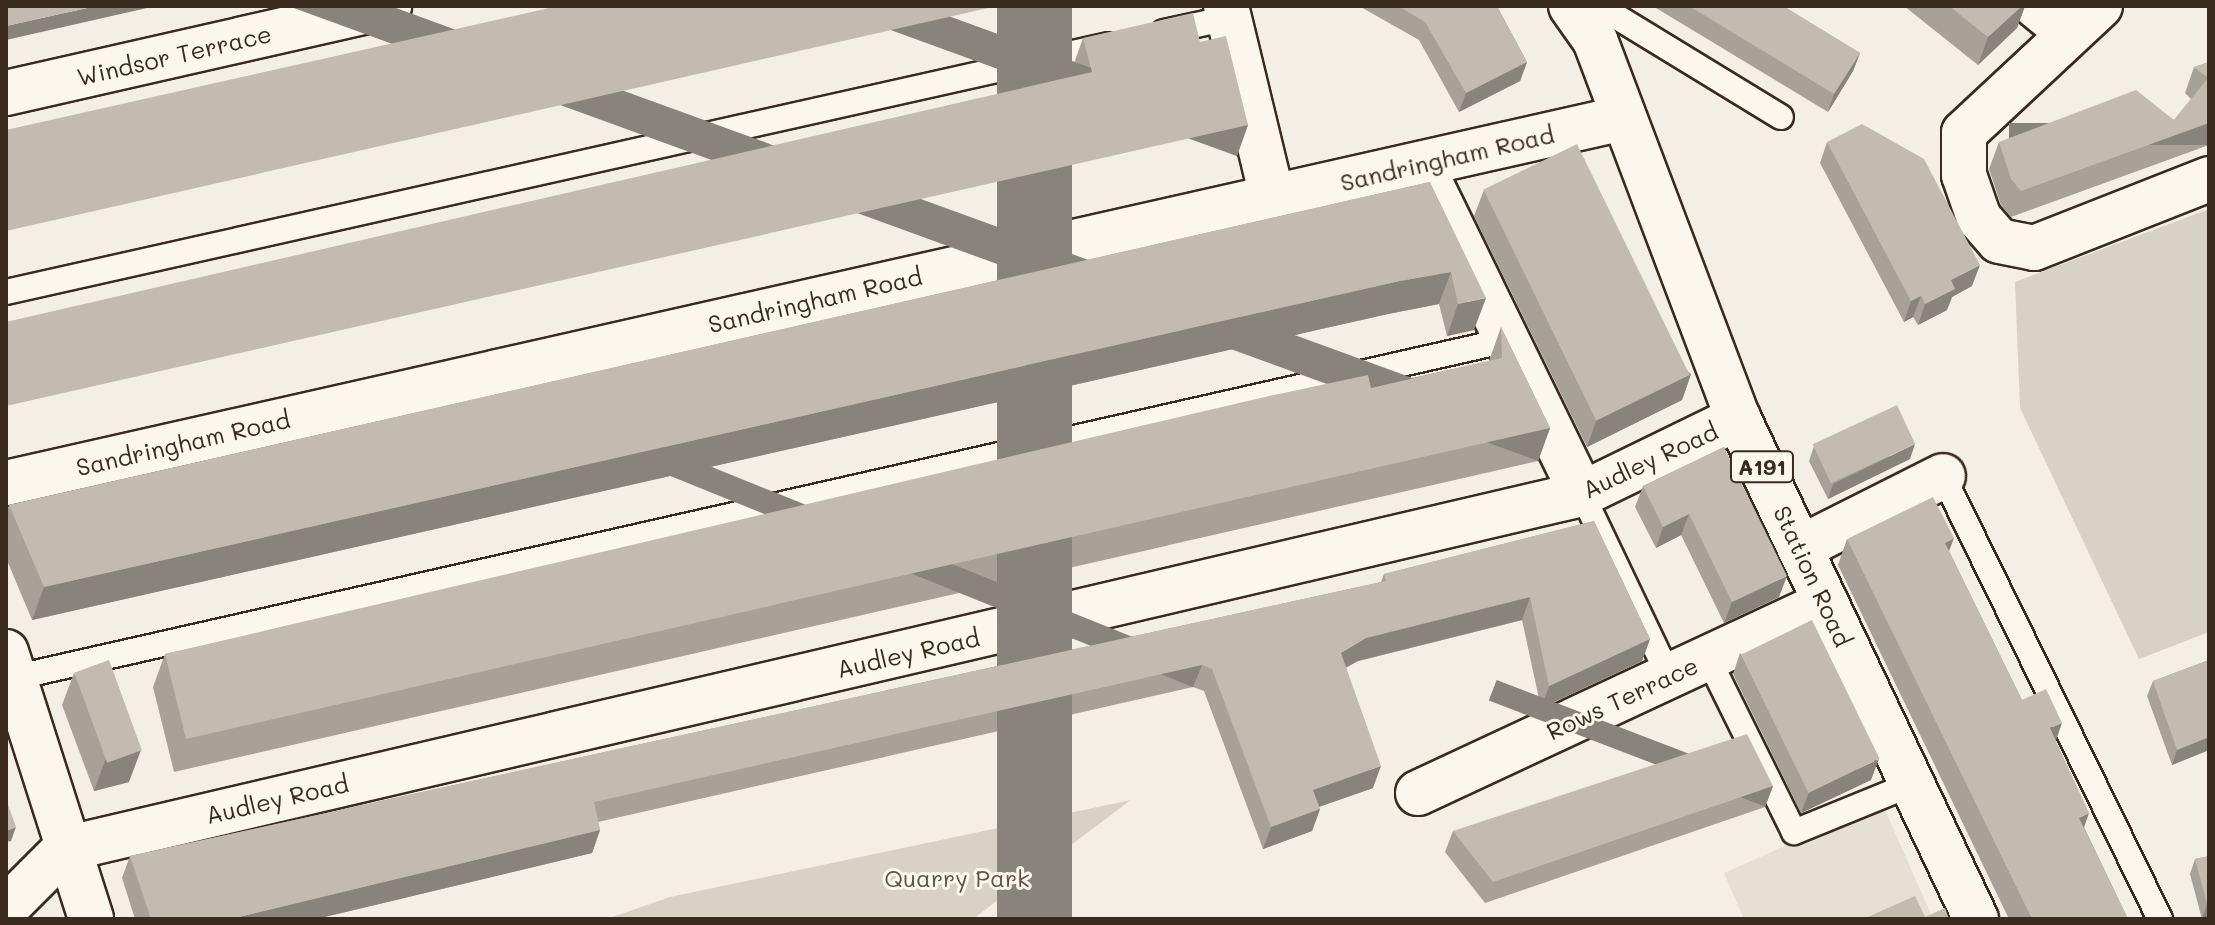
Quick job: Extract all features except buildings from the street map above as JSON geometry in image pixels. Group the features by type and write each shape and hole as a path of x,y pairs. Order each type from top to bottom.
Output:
{"street":[{"name":"Windsor Terrace","path":"6,93 389,6"},
{"name":"Station Road","path":"1571,6 1595,40 1738,418 1976,919"},
{"path":"2036,6 2084,20"},
{"path":"1228,12 1272,196"},
{"path":"2084,20 1983,110 1964,133 1964,175 1979,218 1999,241 2020,250 2209,179"},
{"name":"Sandringham Road","path":"6,483 1623,118"},
{"path":"1421,164 1582,494"},
{"name":"Audley Road","path":"65,849 1582,494 1738,418"},
{"path":"1800,548 1943,476"},
{"name":"Rows Terrace","path":"1418,793 1826,603"},
{"path":"12,664 65,849 91,919"},
{"path":"6,908 65,849"}],"lane":[{"path":"1599,6 1781,117"},
{"path":"6,292 1228,12"},
{"path":"12,664 1508,340"},
{"path":"1943,476 2160,919"},
{"path":"1582,494 1669,676"},
{"path":"1708,658 1794,832 1912,784"}],"shaded area":[{"path":"1882,803 1933,919 1744,919 1724,873"}],"green space":[{"path":"2209,209 2209,632 2139,659 2020,408 2015,282"},
{"name":"Quarry Park","path":"1131,800 973,919 607,919 670,897"}]}
